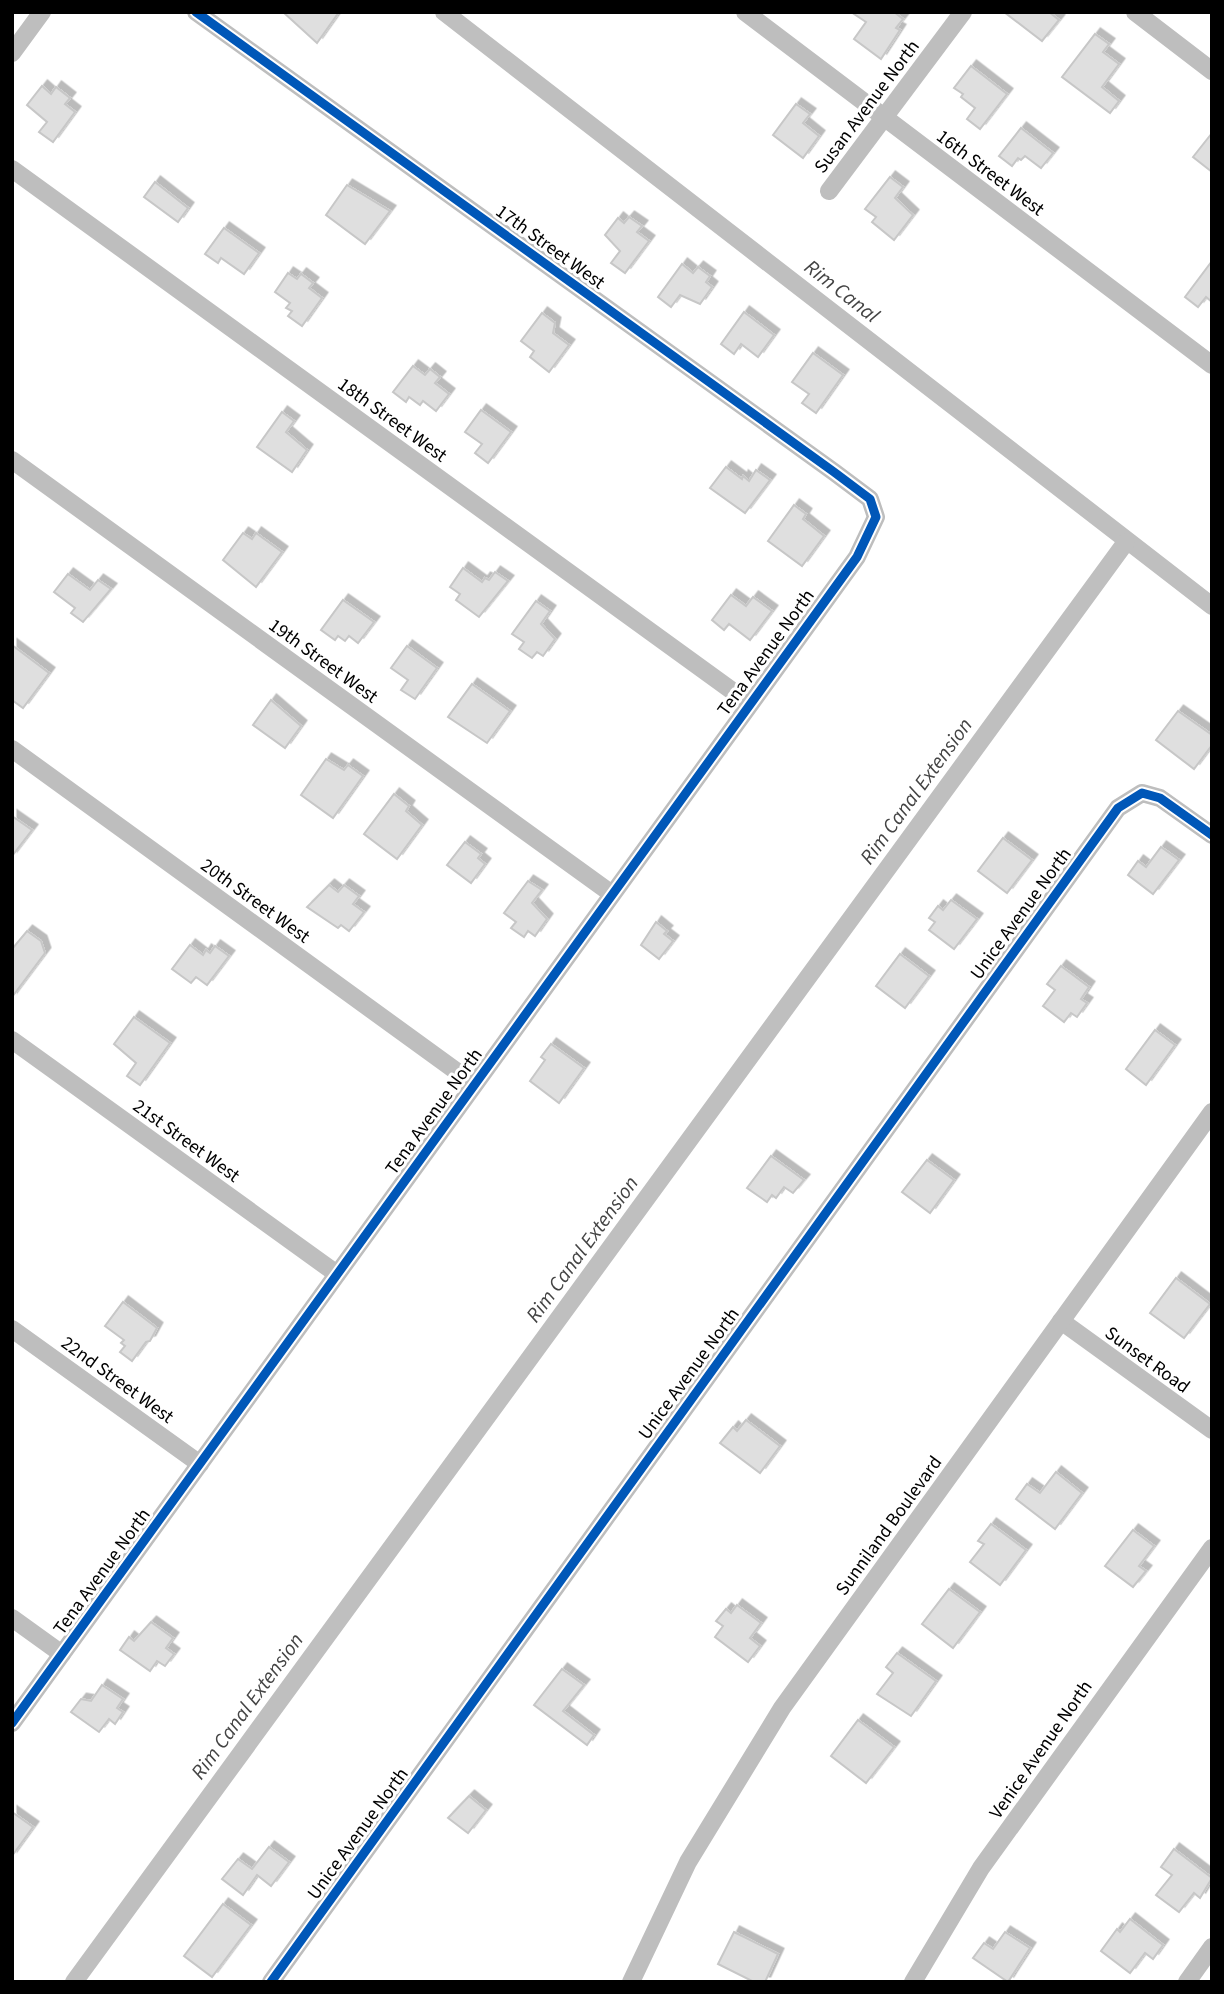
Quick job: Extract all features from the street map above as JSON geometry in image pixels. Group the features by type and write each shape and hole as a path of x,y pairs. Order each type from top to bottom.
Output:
{"street":[{"path":"12,52 42,12"},
{"name":"17th Street West","path":"196,12 834,472 870,499 876,517"},
{"name":"16th Street West","path":"745,12 1212,365"},
{"name":"Susan Avenue North","path":"829,191 963,12"},
{"path":"1135,12 1212,71"},
{"name":"18th Street West","path":"12,169 749,703"},
{"name":"19th Street West","path":"12,460 612,894"},
{"name":"Tena Avenue North","path":"12,1723 857,557 876,517"},
{"name":"20th Street West","path":"12,750 474,1084"},
{"name":"Unice Avenue North","path":"271,1982 1118,808 1142,793 1160,798 1212,835"},
{"name":"21st Street West","path":"12,1040 337,1274"},
{"name":"Sunniland Boulevard","path":"631,1982 688,1862 727,1794 782,1708 1212,1112"},
{"name":"Sunset Road","path":"1061,1321 1212,1430"},
{"name":"22nd Street West","path":"12,1329 200,1464"},
{"name":"Venice Avenue North","path":"913,1982 981,1868 1212,1548"},
{"path":"12,1618 62,1654"},
{"path":"1187,1982 1212,1947"}],"building":[{"path":"283,12 339,12 317,43"},
{"path":"851,12 894,12 903,19 896,28 900,30 881,59 854,39 866,22"},
{"path":"1004,12 1049,12 1059,20 1042,41"},
{"path":"1095,34 1109,44 1103,52 1119,64 1102,87 1119,101 1110,113 1062,77"},
{"path":"971,66 1007,94 980,129 967,119 975,108 954,88"},
{"path":"42,86 51,94 56,87 70,98 65,104 75,112 53,142 39,132 47,122 27,105"},
{"path":"796,104 810,114 803,123 819,136 803,158 773,135"},
{"path":"1021,128 1053,153 1041,168 1025,156 1021,160 1018,158 1012,166 999,156"},
{"path":"1212,133 1212,172 1193,157"},
{"path":"890,177 903,187 895,198 913,215 894,240 872,222 876,217 865,209"},
{"path":"155,182 188,208 178,222 144,197"},
{"path":"347,185 390,211 365,244 326,215"},
{"path":"629,217 642,226 637,232 649,241 625,273 611,263 620,251 605,235 618,218 624,223"},
{"path":"224,228 259,253 244,274 221,258 218,263 205,254"},
{"path":"1212,261 1212,302 1206,297 1198,307 1185,297"},
{"path":"682,264 693,273 698,267 710,276 706,282 712,287 700,304 680,295 671,307 658,297"},
{"path":"288,273 297,279 301,274 313,283 309,288 322,298 302,326 288,316 292,311 286,308 290,303 275,292"},
{"path":"744,312 774,335 758,357 741,344 734,354 721,344"},
{"path":"542,313 555,323 553,333 569,345 549,372 530,357 534,351 521,341"},
{"path":"813,353 843,375 816,413 802,403 809,394 792,382"},
{"path":"413,366 425,375 430,369 440,377 435,383 449,394 436,411 423,401 420,405 409,397 406,402 393,392"},
{"path":"481,410 511,432 488,463 475,453 482,444 465,432"},
{"path":"282,412 294,421 286,432 307,450 292,472 257,447"},
{"path":"726,467 742,479 743,476 749,481 756,470 770,480 745,513 710,488"},
{"path":"794,505 806,514 803,519 824,536 802,566 768,541"},
{"path":"243,533 252,539 256,533 282,552 256,587 223,560"},
{"path":"463,568 482,582 485,578 489,580 495,572 508,581 479,617 456,600 460,594 450,587"},
{"path":"68,574 90,590 98,580 111,589 83,622 71,613 75,608 54,592"},
{"path":"731,595 746,606 753,597 772,611 750,640 729,624 724,630 712,620"},
{"path":"343,600 374,622 358,643 349,636 345,641 338,636 335,640 321,630"},
{"path":"536,601 550,611 541,624 555,639 543,656 537,652 532,658 519,649 524,642 512,634"},
{"path":"12,645 49,673 23,708 12,700"},
{"path":"407,646 437,668 415,699 401,690 408,680 391,668"},
{"path":"472,684 510,711 487,743 448,717"},
{"path":"271,700 301,726 285,748 253,725"},
{"path":"1178,711 1212,735 1212,745 1194,769 1156,740"},
{"path":"326,759 344,770 348,765 363,776 333,818 301,795"},
{"path":"394,794 409,806 406,811 422,825 397,859 364,834"},
{"path":"12,816 32,830 12,856"},
{"path":"1003,838 1032,860 1007,893 978,871"},
{"path":"465,842 481,854 478,858 485,864 471,883 447,865"},
{"path":"1161,847 1179,860 1153,894 1128,875 1138,861 1146,867"},
{"path":"528,881 542,890 532,903 547,919 535,936 528,931 524,937 511,928 516,922 504,913"},
{"path":"329,885 338,892 344,885 359,896 353,904 364,912 349,931 341,925 338,928 307,907"},
{"path":"951,900 977,919 954,949 929,930 935,922 929,918 938,906 943,910"},
{"path":"656,922 667,931 664,934 673,941 659,959 641,945"},
{"path":"27,931 41,941 45,953 12,997 12,949"},
{"path":"190,945 203,955 206,950 210,953 215,946 229,956 207,985 196,977 191,983 172,969"},
{"path":"900,954 929,976 905,1008 876,986"},
{"path":"1061,966 1089,987 1081,999 1087,1003 1077,1017 1071,1013 1064,1022 1043,1006 1055,990 1047,984"},
{"path":"134,1017 170,1043 140,1085 127,1076 136,1063 114,1044"},
{"path":"1155,1030 1175,1045 1146,1085 1126,1069"},
{"path":"551,1044 584,1068 559,1103 530,1081 545,1060 541,1057"},
{"path":"771,1156 804,1180 793,1193 784,1187 776,1198 772,1195 767,1202 747,1188"},
{"path":"927,1160 954,1180 930,1213 902,1192"},
{"path":"1176,1278 1210,1304 1184,1338 1150,1313"},
{"path":"123,1302 157,1328 150,1341 146,1342 132,1361 120,1352 125,1346 121,1343 124,1340 105,1326"},
{"path":"746,1420 780,1446 760,1473 720,1443 733,1427 737,1431"},
{"path":"1056,1472 1082,1493 1055,1529 1016,1499 1027,1484 1040,1493"},
{"path":"991,1524 1026,1550 1000,1585 970,1562 984,1544 978,1541"},
{"path":"1133,1530 1154,1546 1139,1566 1146,1571 1133,1587 1105,1566"},
{"path":"949,1589 980,1612 953,1648 922,1624"},
{"path":"737,1605 761,1623 750,1638 760,1646 748,1662 715,1637 723,1626 716,1621 726,1609 731,1613"},
{"path":"151,1622 173,1638 166,1648 174,1654 165,1666 157,1661 150,1671 120,1650 129,1637 134,1641"},
{"path":"897,1653 936,1681 911,1716 877,1694 893,1673 886,1667"},
{"path":"562,1669 584,1685 563,1711 594,1735 587,1745 534,1705"},
{"path":"102,1685 123,1699 117,1708 123,1712 115,1724 109,1719 99,1732 71,1712 81,1699 91,1701"},
{"path":"858,1720 894,1747 866,1783 831,1756"},
{"path":"469,1796 486,1810 468,1833 448,1818"},
{"path":"12,1812 33,1827 12,1856"},
{"path":"269,1847 289,1862 271,1886 257,1875 243,1895 222,1879 238,1859 252,1869"},
{"path":"1174,1849 1212,1878 1200,1898 1194,1893 1179,1912 1156,1895 1172,1875 1161,1867"},
{"path":"223,1904 251,1925 212,1977 184,1956"},
{"path":"1130,1919 1163,1945 1153,1959 1145,1953 1130,1973 1101,1951 1117,1929 1120,1932"},
{"path":"734,1932 778,1954 765,1982 754,1982 718,1964"},
{"path":"1005,1932 1030,1948 1008,1982 973,1958 984,1943 993,1949"}],"waterway":[{"name":"Rim Canal","path":"444,12 1212,606"},
{"name":"Rim Canal Extension","path":"74,1982 1126,542"}],"cycle path":[{"path":"12,1723 857,557 876,517 870,499 834,472 196,12"},
{"path":"271,1982 1118,808 1142,793 1160,798 1212,835"}]}
